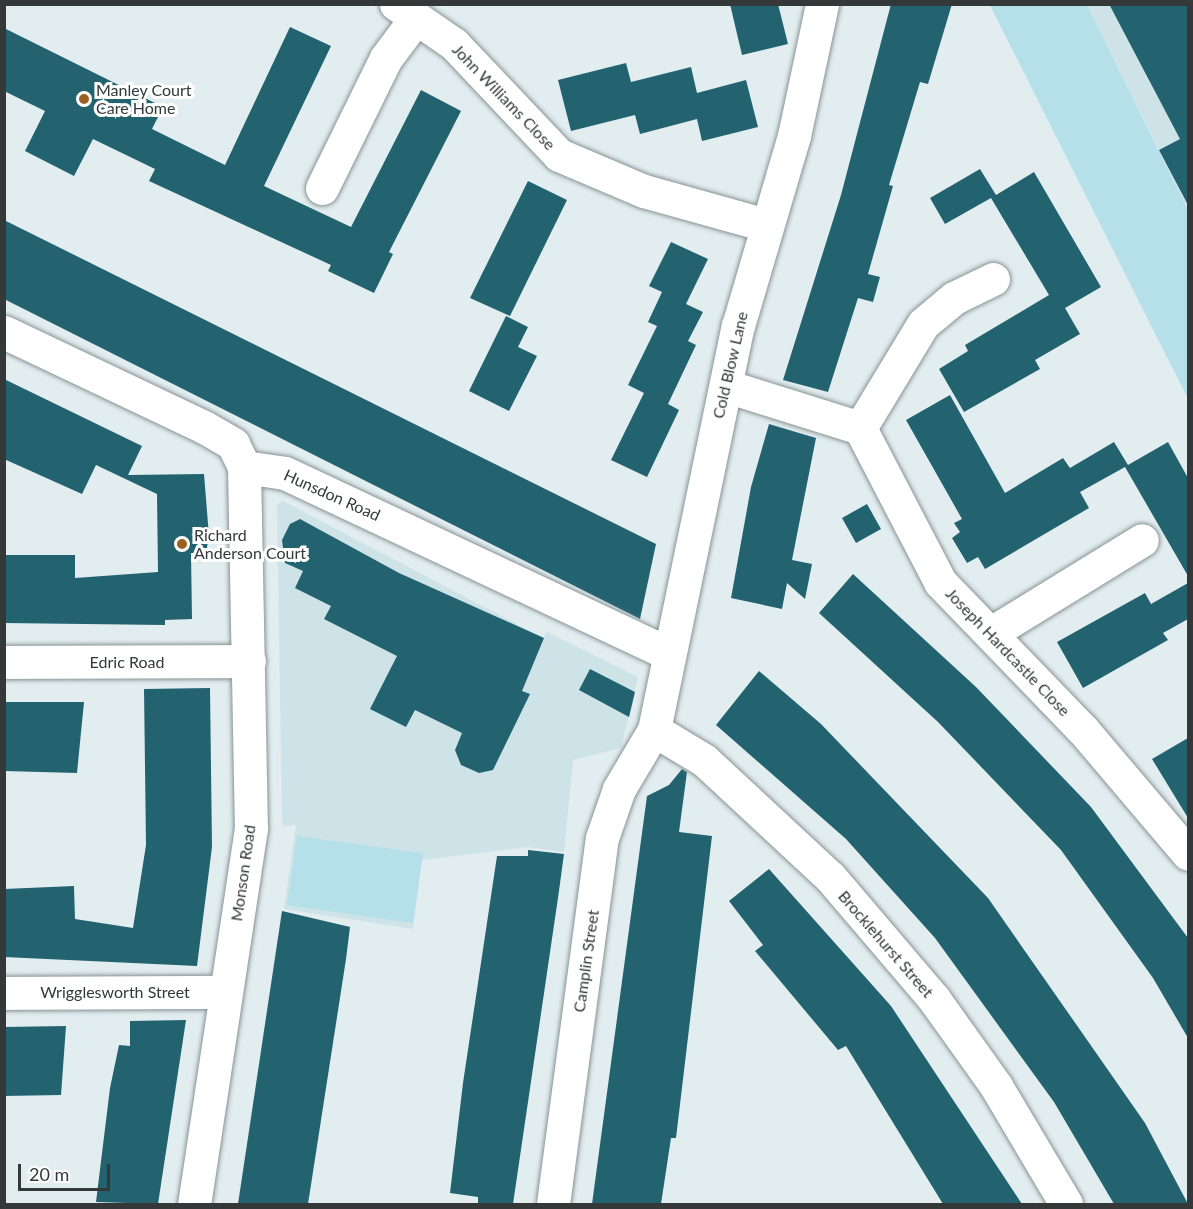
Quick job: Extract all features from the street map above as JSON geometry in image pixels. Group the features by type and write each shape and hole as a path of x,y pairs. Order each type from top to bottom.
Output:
{"street":[{"name":"Cold Blow Lane","path":"654,730 726,386 766,225 794,136 822,4"},
{"name":"John Williams Close","path":"322,188 406,11 484,73 559,155 644,191 766,225"},
{"path":"726,386 860,428 923,324 954,298 993,279"},
{"path":"4,332 204,427 233,444 244,467"},
{"name":"Joseph Hardcastle Close","path":"860,428 940,582 1083,730 1188,854"},
{"name":"Hunsdon Road","path":"244,467 285,473 669,654"},
{"name":"Monson Road","path":"194,1204 251,828 244,467"},
{"path":"991,633 1142,540"},
{"name":"Edric Road","path":"4,662 249,661"},
{"name":"Camplin Street","path":"553,1204 602,838 619,789 654,730"},
{"name":"Brocklehurst Street","path":"654,730 704,760 831,878 934,999 996,1086 1066,1204"},
{"name":"Wrigglesworth Street","path":"4,993 225,992"}],"shaded area":[{"path":"990,5 1087,5 1188,210 1188,399"},
{"path":"1087,5 1188,5 1188,210 1159,150"},
{"path":"283,501 543,638 547,632 638,677 621,748 573,760 564,852 528,847 422,860 413,929 284,909 296,825 284,826 282,821 277,504"},
{"path":"297,836 423,853 413,923 287,905"}],"building":[{"path":"730,4 778,4 788,44 742,55"},
{"path":"891,4 952,4 928,84 920,82 889,185 893,186 868,274 880,277 873,302 858,298 828,392 783,380 841,195"},
{"path":"1109,4 1188,4 1188,205 1159,150 1180,139"},
{"path":"290,27 331,46 264,186 351,227 421,90 461,111 389,252 393,254 374,293 328,271 331,265 149,181 155,169 93,139 74,176 25,151 45,111 4,91 4,28 163,107 152,129 225,165"},
{"path":"626,63 631,82 691,67 697,93 746,80 758,127 702,141 697,119 640,134 635,115 571,131 558,80"},
{"path":"980,169 996,195 1034,172 1101,287 1065,308 1080,334 1035,360 1040,369 964,412 939,369 968,351 965,345 1049,295 991,198 945,224 930,198"},
{"path":"528,181 567,200 510,316 470,298"},
{"path":"4,220 656,544 640,619 4,299"},
{"path":"671,242 708,259 686,304 703,312 688,341 696,345 668,404 679,410 647,477 611,460 644,393 628,385 657,326 648,322 662,292 649,286"},
{"path":"506,316 528,327 518,347 537,356 509,411 469,391"},
{"path":"4,379 142,446 128,475 204,474 209,536 206,553 191,553 192,619 165,620 165,625 4,623 4,555 75,555 75,578 158,572 157,494 96,465 82,494 4,459"},
{"path":"950,395 1005,493 1063,458 1070,468 1114,442 1128,465 1168,442 1188,478 1188,576 1125,467 1080,492 1089,508 985,569 978,557 967,563 952,538 960,532 954,523 962,519 906,420"},
{"path":"769,424 816,438 792,560 812,564 805,599 787,583 782,609 731,598 751,487"},
{"path":"867,504 881,529 856,543 842,518"},
{"path":"300,519 399,573 544,638 522,691 530,694 493,770 479,773 461,765 455,750 462,733 415,710 406,727 370,709 397,656 324,619 331,606 295,588 303,571 285,563 282,540 290,524"},
{"path":"853,574 976,687 1091,807 1188,938 1188,1038 1153,978 1061,850 938,722 819,613"},
{"path":"1188,583 1188,619 1163,633 1168,640 1083,688 1057,642 1145,593 1151,604"},
{"path":"590,669 635,692 629,717 579,690"},
{"path":"759,671 821,724 988,898 1145,1123 1188,1204 1114,1204 1054,1102 935,938 846,839 716,725"},
{"path":"210,688 212,847 197,966 4,957 4,889 74,886 75,919 133,928 146,845 144,689"},
{"path":"4,702 84,702 77,773 4,771"},
{"path":"1188,738 1188,818 1152,759"},
{"path":"682,769 687,772 679,832 712,836 676,1138 671,1138 661,1204 592,1204 647,796 669,785"},
{"path":"528,850 564,854 558,898 513,1204 478,1204 478,1197 450,1193 463,1083 497,856 528,856"},
{"path":"769,869 891,1006 1022,1204 943,1204 846,1046 838,1050 755,951 763,945 729,901"},
{"path":"282,911 350,927 346,959 308,1204 238,1204"},
{"path":"186,1020 158,1204 96,1202 110,1088 119,1045 130,1046 130,1021"},
{"path":"66,1026 61,1095 4,1096 4,1027"}],"place":[{"name":"Manley Court Care Home","path":"84,99"},
{"name":"Richard Anderson Court","path":"182,544"}]}
